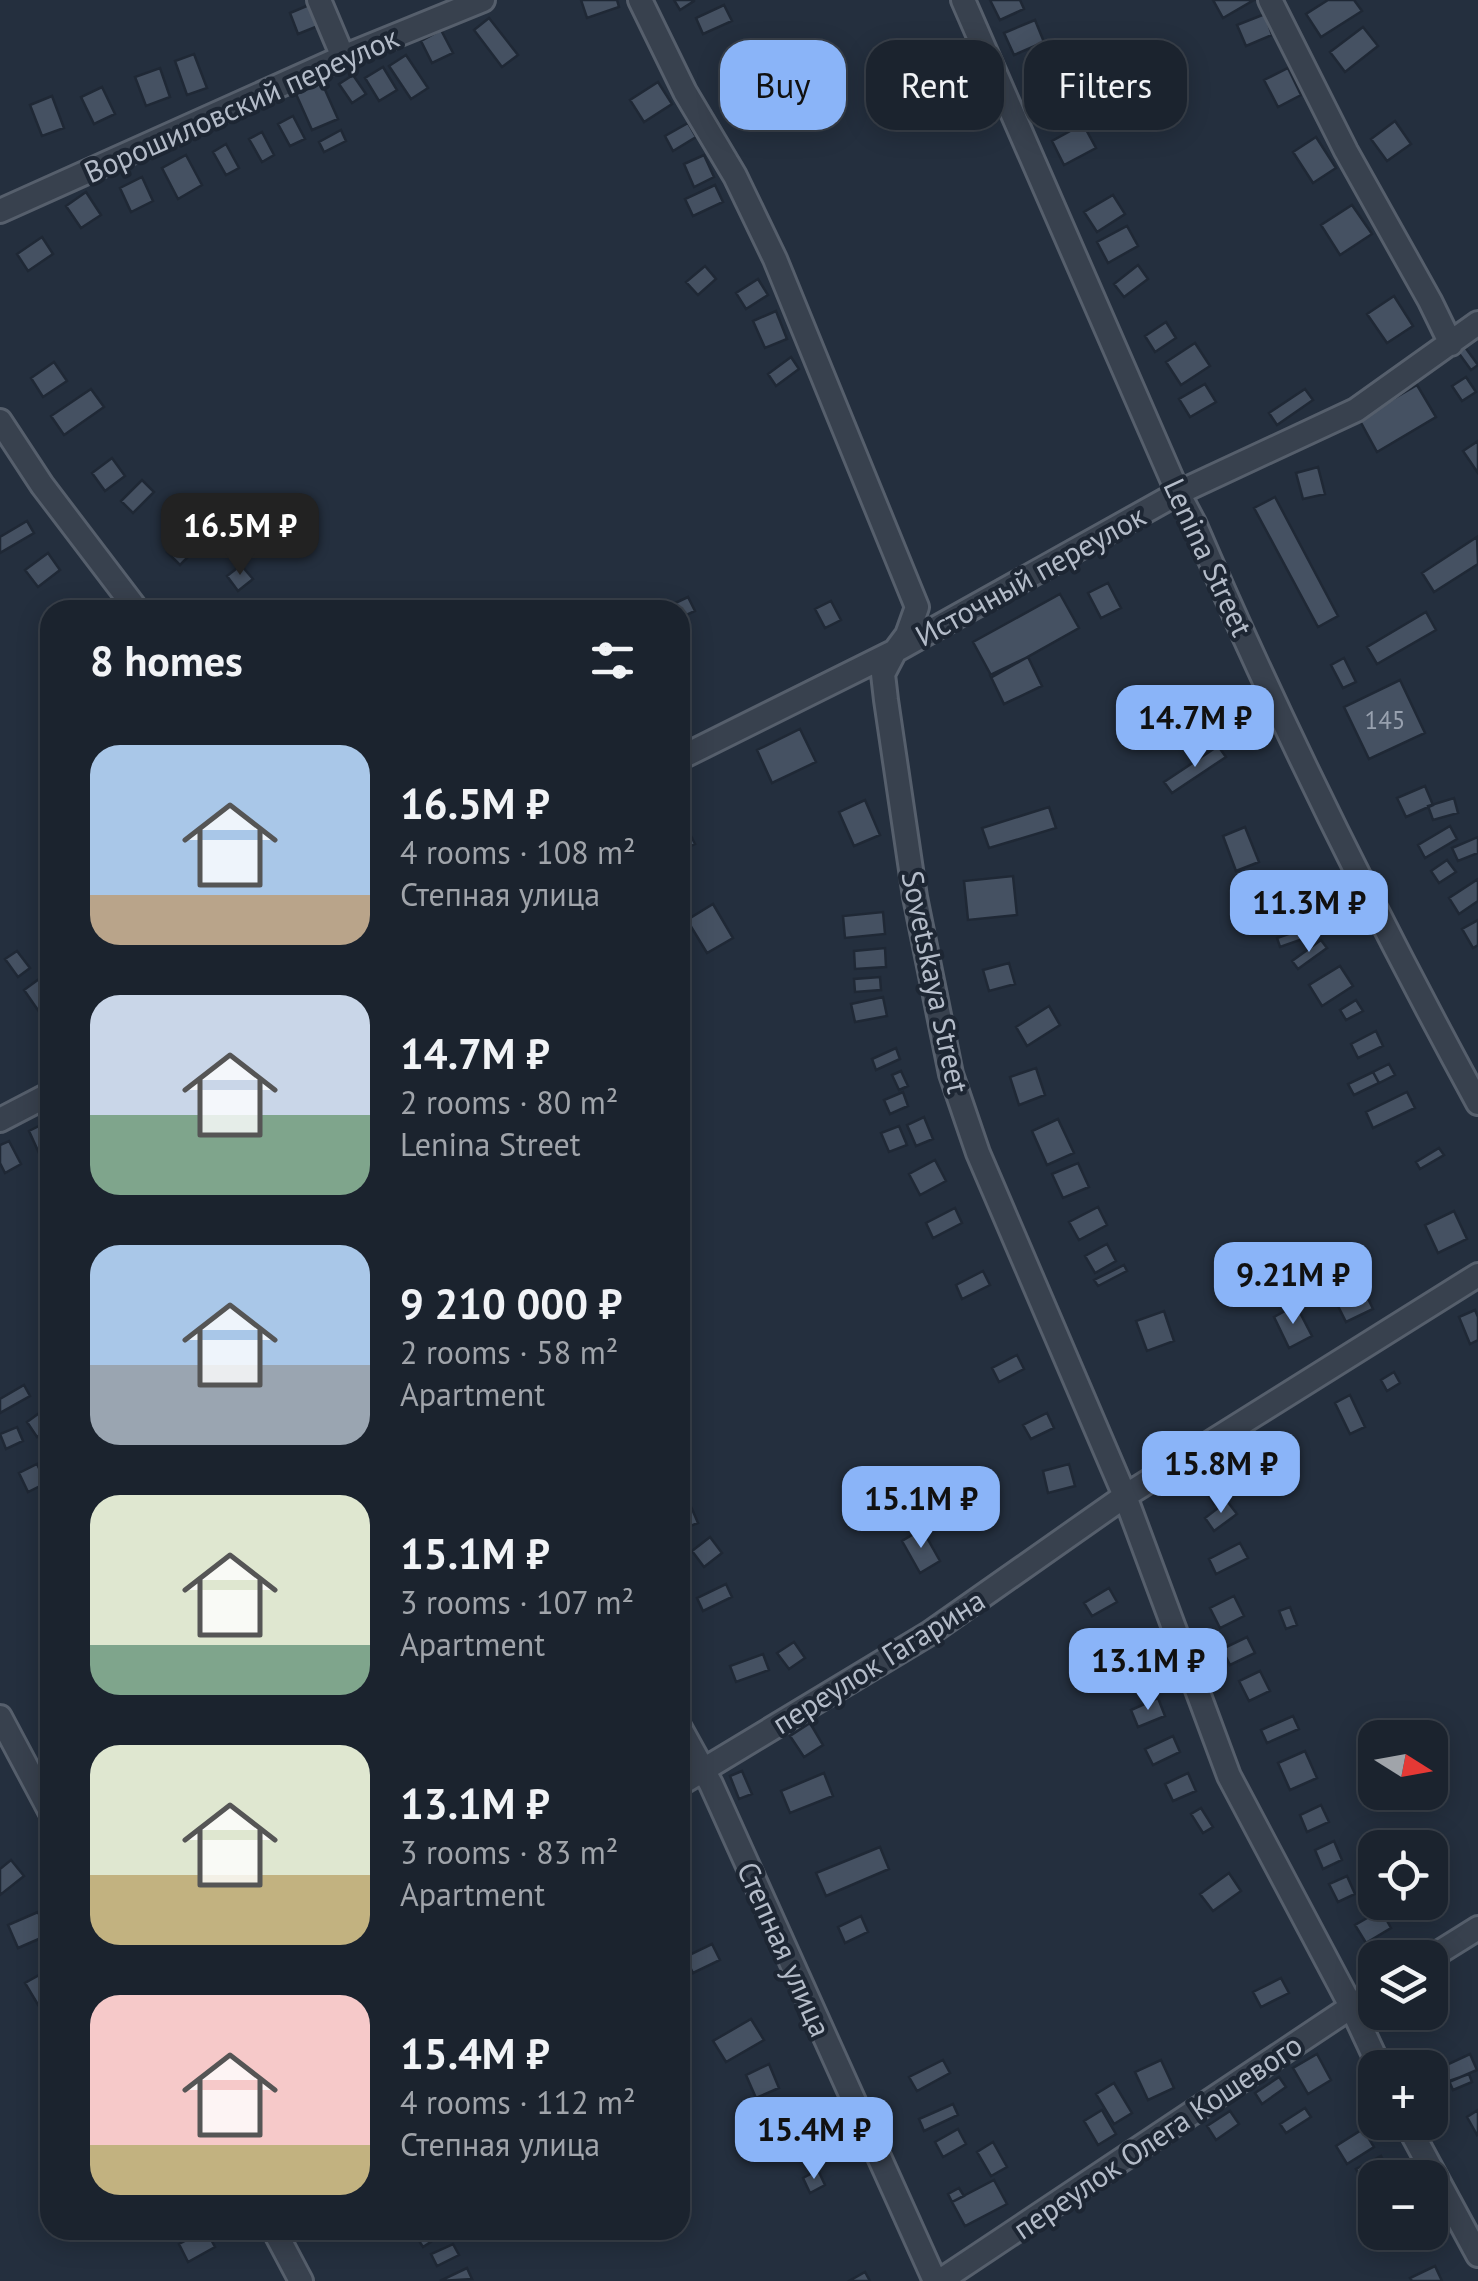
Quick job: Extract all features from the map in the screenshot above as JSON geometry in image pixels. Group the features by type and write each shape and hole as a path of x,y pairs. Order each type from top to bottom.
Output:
{"street":[{"path":"319,0 343,57"},
{"name":"Ворошиловский переулок","path":"0,211 343,57 483,0"},
{"name":"Sovetskaya Street","path":"640,0 775,259 917,607 908,636 883,674 915,897 951,1074 978,1154 1124,1496 1229,1776 1372,2050"},
{"name":"Lenina Street","path":"963,0 1178,493 1317,790 1478,1103"},
{"path":"1270,0 1450,344"},
{"name":"Источный переулок","path":"690,753 895,651 1178,493 1356,410 1478,324"},
{"path":"0,421 42,485 129,600"},
{"path":"0,1120 40,1099"},
{"name":"переулок Гагарина","path":"690,1778 930,1633 1124,1496 1478,1275"},
{"path":"0,1717 40,1792"},
{"name":"Степная улица","path":"690,1746 938,2281"},
{"path":"1448,1947 1478,1928"},
{"name":"переулок Олега Кошевого","path":"938,2281 1358,2002"},
{"path":"1416,2140 1478,2255"},
{"path":"279,2240 302,2281"}],"building":[{"path":"581,0 617,0 619,7 587,18"},
{"path":"674,0 694,0 694,1 680,10"},
{"path":"990,0 1020,0 1024,9 1000,20"},
{"path":"1213,0 1254,0 1223,18"},
{"path":"1328,0 1354,0 1362,11 1321,37 1306,14"},
{"path":"309,5 318,26 298,34 290,13"},
{"path":"724,5 732,21 703,34 696,18"},
{"path":"1265,14 1272,35 1246,46 1237,25"},
{"path":"489,18 518,55 502,67 474,30"},
{"path":"1035,20 1043,40 1024,40 1024,51 1014,55 1004,33"},
{"path":"1363,27 1378,46 1345,72 1330,52"},
{"path":"441,30 453,53 432,63 421,41"},
{"path":"194,54 207,88 187,95 175,61"},
{"path":"406,55 428,88 411,99 389,66"},
{"path":"383,67 397,90 379,101 365,78"},
{"path":"160,68 170,97 146,106 135,77"},
{"path":"1288,68 1301,95 1278,107 1264,80"},
{"path":"353,75 366,94 352,103 339,84"},
{"path":"658,82 672,104 644,122 630,100"},
{"path":"322,83 338,119 312,130 296,94"},
{"path":"102,87 115,114 94,124 81,97"},
{"path":"52,96 64,128 42,136 30,105"},
{"path":"293,116 305,139 290,146 278,124"},
{"path":"1395,121 1411,144 1387,161 1371,139"},
{"path":"688,123 696,137 673,151 665,136"},
{"path":"341,130 346,141 324,152 319,142"},
{"path":"1072,130 1086,130 1096,148 1064,165 1052,141"},
{"path":"262,132 274,155 262,162 249,139"},
{"path":"1316,137 1336,168 1313,183 1293,152"},
{"path":"226,144 239,168 226,175 213,152"},
{"path":"186,155 202,185 178,199 162,168"},
{"path":"704,155 714,177 694,187 684,164"},
{"path":"142,177 153,201 131,212 120,188"},
{"path":"715,185 723,202 693,216 685,199"},
{"path":"86,192 101,215 81,228 66,206"},
{"path":"1113,195 1125,214 1097,232 1084,212"},
{"path":"1352,205 1372,234 1340,255 1321,225"},
{"path":"1127,226 1138,246 1108,263 1097,242"},
{"path":"42,237 53,254 28,271 17,254"},
{"path":"1138,265 1148,279 1124,297 1114,284"},
{"path":"705,266 716,279 698,295 686,282"},
{"path":"758,279 768,295 746,309 736,293"},
{"path":"1394,296 1413,326 1387,343 1367,314"},
{"path":"776,311 787,339 765,348 753,321"},
{"path":"1166,322 1176,338 1155,352 1145,336"},
{"path":"1195,343 1210,366 1181,385 1166,362"},
{"path":"1462,343 1478,365 1471,370 1455,348"},
{"path":"791,357 799,369 776,386 768,374"},
{"path":"54,362 67,381 43,397 31,378"},
{"path":"1466,377 1476,392 1462,401 1452,386"},
{"path":"1205,384 1216,402 1190,417 1179,399"},
{"path":"1417,385 1436,417 1377,452 1359,419"},
{"path":"91,389 104,407 64,435 51,416"},
{"path":"1305,389 1313,400 1277,425 1269,413"},
{"path":"1478,441 1478,473 1463,451"},
{"path":"112,458 125,476 105,491 92,473"},
{"path":"1318,467 1325,494 1303,499 1296,473"},
{"path":"142,480 154,492 133,513 121,501"},
{"path":"1275,497 1338,616 1318,627 1254,508"},
{"path":"27,521 34,533 0,553 0,537"},
{"path":"187,532 200,545 180,565 167,552"},
{"path":"1477,537 1478,564 1434,592 1422,573"},
{"path":"48,553 60,570 38,587 25,570"},
{"path":"241,565 253,579 238,591 227,576"},
{"path":"1108,583 1121,608 1101,618 1088,593"},
{"path":"1060,594 1079,628 992,677 973,642"},
{"path":"831,601 841,620 825,628 815,609"},
{"path":"1426,612 1436,630 1377,664 1367,647"},
{"path":"1028,657 1042,686 1004,704 990,675"},
{"path":"1344,658 1356,682 1343,688 1331,665"},
{"path":"1400,680 1425,733 1369,759 1344,707"},
{"path":"800,729 816,762 772,783 757,750"},
{"path":"1218,746 1226,757 1172,793 1164,782"},
{"path":"1425,786 1433,805 1406,817 1397,798"},
{"path":"1454,798 1458,813 1433,820 1428,806"},
{"path":"865,800 880,835 854,846 839,812"},
{"path":"1049,807 1056,828 989,848 982,828"},
{"path":"1450,826 1457,839 1425,858 1418,845"},
{"path":"1245,827 1259,862 1236,871 1223,836"},
{"path":"1478,837 1478,853 1458,861 1452,848"},
{"path":"1447,860 1456,872 1439,883 1431,871"},
{"path":"1281,872 1294,892 1258,914 1246,894"},
{"path":"1013,876 1017,915 968,920 964,881"},
{"path":"1478,879 1478,901 1459,914 1449,898"},
{"path":"713,904 733,938 707,953 690,918"},
{"path":"1299,911 1305,922 1284,935 1277,923"},
{"path":"883,912 885,934 845,938 843,916"},
{"path":"1478,920 1478,945 1473,948 1462,929"},
{"path":"1317,924 1320,933 1280,947 1277,938"},
{"path":"1321,940 1327,948 1298,969 1292,961"},
{"path":"885,948 886,967 855,969 854,951"},
{"path":"17,951 30,968 18,977 5,959"},
{"path":"1009,963 1015,984 989,991 983,970"},
{"path":"1340,966 1353,986 1322,1006 1309,985"},
{"path":"880,977 881,990 855,992 854,979"},
{"path":"40,978 40,1013 24,990"},
{"path":"883,997 887,1016 855,1022 851,1004"},
{"path":"1356,1000 1363,1011 1346,1020 1340,1010"},
{"path":"1049,1006 1060,1025 1027,1046 1016,1027"},
{"path":"1376,1031 1383,1046 1358,1058 1351,1044"},
{"path":"896,1048 900,1059 876,1070 872,1059"},
{"path":"1389,1064 1395,1075 1379,1083 1373,1072"},
{"path":"1036,1068 1045,1095 1019,1105 1010,1077"},
{"path":"901,1071 908,1086 899,1090 892,1075"},
{"path":"1373,1072 1379,1083 1354,1095 1348,1084"},
{"path":"903,1092 908,1106 890,1114 884,1100"},
{"path":"1407,1092 1415,1108 1373,1128 1366,1112"},
{"path":"924,1117 933,1139 916,1146 907,1125"},
{"path":"1058,1119 1074,1153 1047,1165 1032,1131"},
{"path":"40,1126 40,1153 39,1153 29,1131"},
{"path":"899,1126 907,1145 889,1152 881,1133"},
{"path":"9,1141 21,1164 5,1173 0,1163 0,1145"},
{"path":"1439,1148 1444,1155 1420,1169 1416,1162"},
{"path":"935,1160 946,1181 920,1195 909,1174"},
{"path":"1078,1163 1089,1187 1063,1198 1052,1174"},
{"path":"1098,1207 1107,1225 1079,1240 1069,1222"},
{"path":"955,1208 962,1223 933,1238 926,1223"},
{"path":"1454,1211 1467,1239 1438,1253 1425,1225"},
{"path":"1107,1244 1116,1261 1095,1273 1085,1256"},
{"path":"1124,1265 1127,1271 1098,1286 1094,1280"},
{"path":"983,1271 990,1285 962,1299 956,1285"},
{"path":"1361,1284 1373,1309 1346,1322 1334,1298"},
{"path":"1296,1305 1312,1336 1289,1348 1274,1317"},
{"path":"1475,1310 1478,1340 1470,1344 1459,1317"},
{"path":"1164,1311 1174,1341 1147,1351 1136,1321"},
{"path":"1017,1355 1024,1369 999,1382 992,1368"},
{"path":"1394,1372 1400,1383 1387,1391 1381,1380"},
{"path":"24,1385 30,1396 0,1413 0,1399"},
{"path":"1350,1395 1365,1427 1350,1434 1335,1403"},
{"path":"40,1413 40,1435 37,1437 27,1422"},
{"path":"1047,1413 1054,1428 1031,1439 1023,1425"},
{"path":"17,1427 23,1441 6,1449 0,1434"},
{"path":"1228,1461 1244,1485 1214,1504 1199,1480"},
{"path":"37,1464 40,1486 28,1492 19,1473"},
{"path":"1069,1464 1075,1486 1048,1493 1043,1471"},
{"path":"1227,1501 1237,1514 1214,1531 1205,1518"},
{"path":"690,1504 698,1523 690,1526"},
{"path":"922,1529 940,1561 920,1573 902,1541"},
{"path":"710,1537 722,1553 704,1567 692,1551"},
{"path":"1240,1543 1248,1558 1216,1574 1209,1559"},
{"path":"726,1584 732,1597 703,1611 697,1598"},
{"path":"1109,1588 1117,1602 1092,1616 1084,1603"},
{"path":"1234,1596 1244,1616 1220,1628 1210,1608"},
{"path":"1290,1607 1297,1625 1286,1629 1279,1611"},
{"path":"1128,1634 1137,1653 1116,1664 1106,1645"},
{"path":"1247,1637 1255,1653 1230,1665 1222,1649"},
{"path":"794,1642 805,1658 789,1669 777,1653"},
{"path":"763,1654 769,1670 736,1682 730,1666"},
{"path":"1260,1671 1270,1691 1249,1701 1239,1681"},
{"path":"1158,1698 1165,1716 1138,1727 1131,1710"},
{"path":"1293,1716 1299,1729 1267,1743 1261,1730"},
{"path":"810,1723 823,1745 804,1757 790,1736"},
{"path":"1173,1736 1180,1752 1153,1765 1145,1749"},
{"path":"1305,1751 1317,1778 1290,1790 1278,1763"},
{"path":"742,1771 752,1794 739,1799 730,1776"},
{"path":"824,1773 833,1796 790,1813 781,1791"},
{"path":"1188,1773 1196,1791 1173,1801 1165,1784"},
{"path":"1321,1805 1329,1822 1307,1832 1300,1815"},
{"path":"1201,1808 1213,1827 1203,1833 1191,1814"},
{"path":"1334,1841 1342,1860 1323,1869 1315,1850"},
{"path":"880,1847 889,1869 826,1896 816,1873"},
{"path":"11,1860 24,1876 0,1895 0,1869"},
{"path":"1229,1873 1241,1891 1213,1911 1200,1894"},
{"path":"1347,1876 1355,1894 1338,1902 1329,1884"},
{"path":"38,1912 40,1938 18,1948 8,1925"},
{"path":"861,1916 868,1932 845,1943 838,1927"},
{"path":"1364,1920 1387,1920 1391,1928 1364,1940 1355,1925"},
{"path":"712,1944 720,1960 693,1973 690,1955"},
{"path":"40,1975 40,2008 25,1983"},
{"path":"1281,1978 1289,1993 1261,2007 1253,1992"},
{"path":"751,2019 764,2040 726,2062 713,2041"},
{"path":"1317,2054 1331,2080 1308,2094 1293,2068"},
{"path":"1470,2054 1477,2070 1449,2082 1448,2064"},
{"path":"943,2060 950,2073 917,2091 909,2077"},
{"path":"1161,2060 1174,2088 1148,2100 1135,2072"},
{"path":"769,2064 779,2088 756,2098 746,2075"},
{"path":"1469,2074 1472,2082 1453,2090 1449,2081"},
{"path":"1279,2077 1286,2087 1262,2104 1255,2093"},
{"path":"1114,2083 1132,2113 1114,2124 1096,2094"},
{"path":"953,2104 958,2115 924,2131 919,2119"},
{"path":"1305,2108 1311,2117 1286,2133 1280,2124"},
{"path":"1102,2110 1116,2134 1098,2145 1084,2121"},
{"path":"1478,2110 1478,2134 1477,2135 1467,2117"},
{"path":"1230,2111 1239,2124 1216,2140 1207,2126"},
{"path":"958,2129 966,2144 943,2157 935,2142"},
{"path":"797,2131 807,2148 786,2159 777,2143"},
{"path":"1358,2132 1358,2140 1370,2140 1374,2147 1347,2164 1336,2146"},
{"path":"993,2142 1007,2167 991,2176 977,2152"},
{"path":"818,2170 825,2185 810,2193 803,2178"},
{"path":"994,2180 1007,2204 965,2226 952,2202"},
{"path":"959,2188 964,2196 952,2202 948,2194"},
{"path":"187,2240 211,2240 215,2247 188,2262 179,2244"},
{"path":"453,2244 459,2255 437,2266 431,2254"},
{"path":"1435,2266 1442,2281 1410,2278"},
{"path":"467,2268 472,2279 440,2281"},
{"path":"865,2272 870,2281 849,2281"}]}
